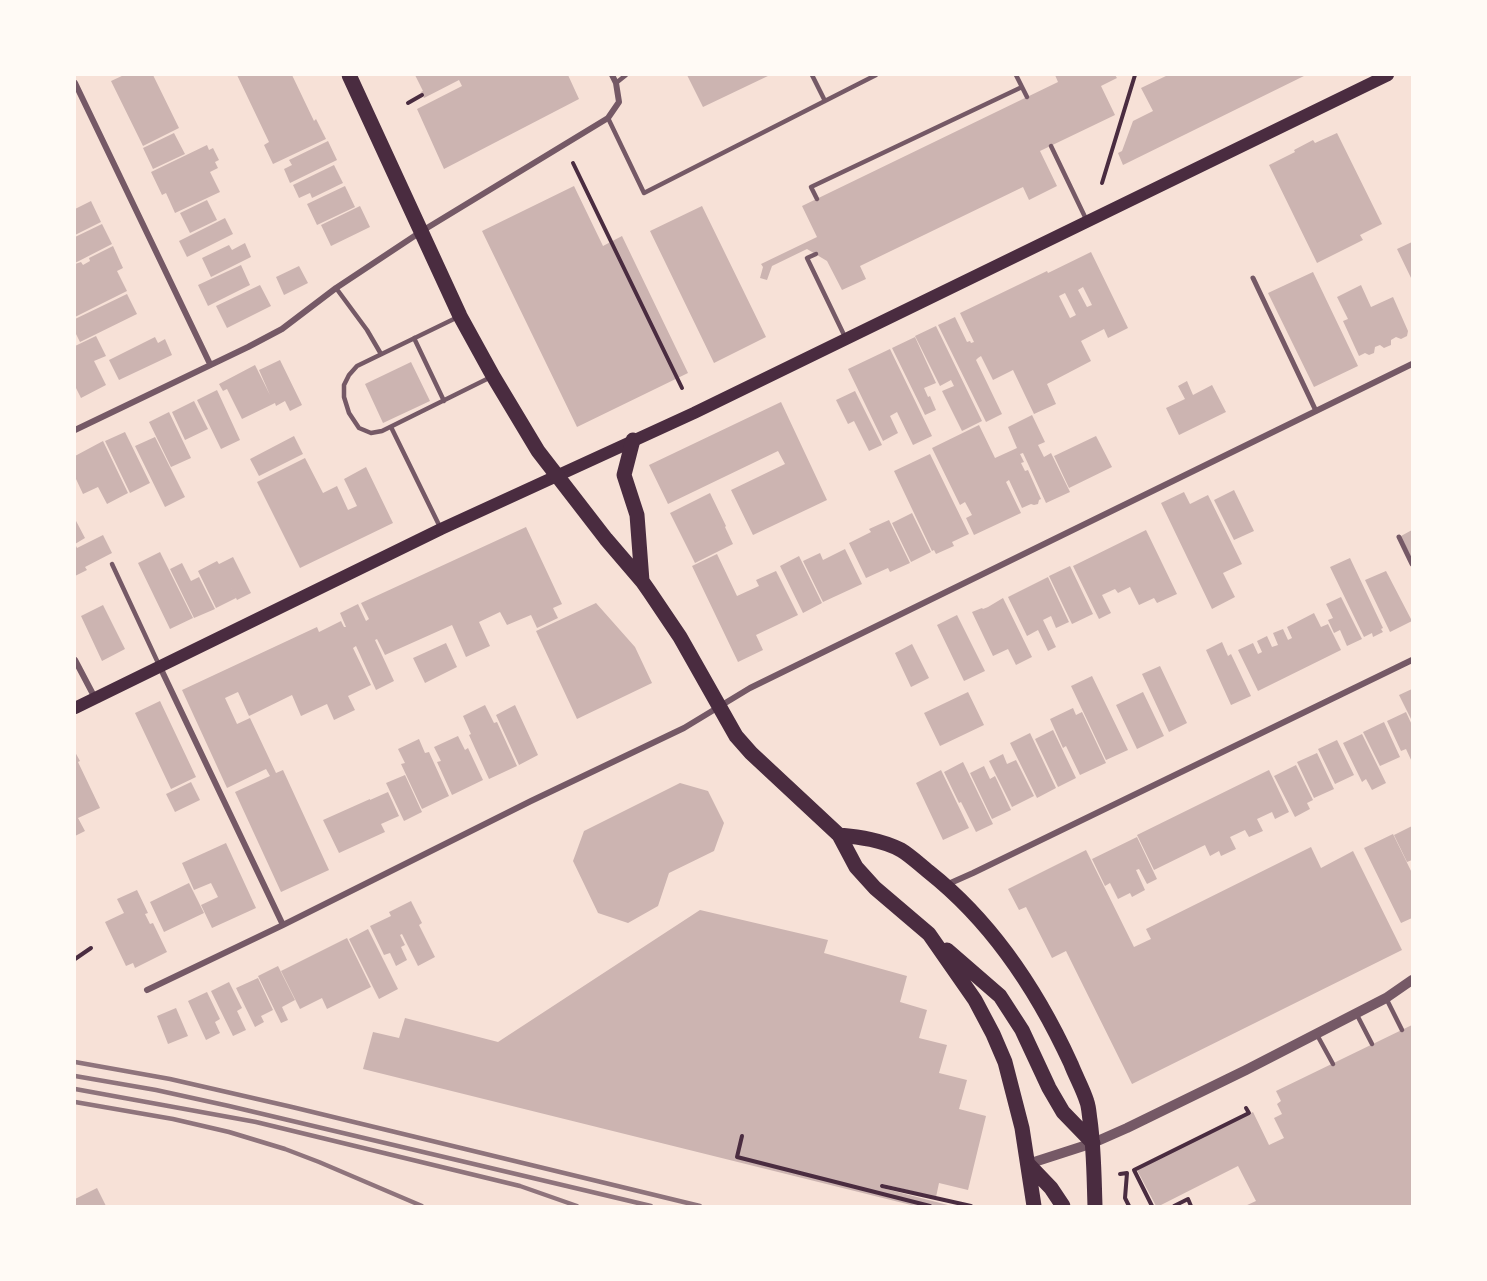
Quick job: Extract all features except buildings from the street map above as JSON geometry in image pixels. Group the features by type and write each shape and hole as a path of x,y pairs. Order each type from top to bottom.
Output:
{"main road":[{"path":"349,75 460,316 493,376 538,451 606,539 642,581 680,637 736,736 751,753 839,835 856,867 875,888 1000,996 1022,1030 1048,1088 1063,1112 1093,1143"},
{"path":"75,708 441,529 694,413 1087,222 1374,78 1388,75"},
{"path":"633,440 624,475 638,515 642,581"},
{"path":"839,835 880,842 901,850 968,906 992,933 1022,975 1045,1012 1087,1102 1093,1143 1095,1206"},
{"path":"929,934 975,1000 1005,1062 1022,1128 1034,1206"},
{"path":"1028,1164 1051,1188 1062,1206"}],"street":[{"path":"75,430 248,347 282,328 336,288 422,231 608,118 618,102 616,83 612,75"},
{"path":"75,83 210,364"},
{"path":"1253,278 1316,411"},
{"path":"147,990 684,728 750,688 1412,364"},
{"path":"1399,537 1412,564"},
{"path":"75,660 96,698"},
{"path":"945,885 1412,660"},
{"path":"160,668 283,925"},
{"path":"1028,1164 1093,1143 1127,1128 1386,998 1412,980"}],"lane":[{"path":"616,83 626,75"},
{"path":"813,75 825,101"},
{"path":"608,118 644,193 876,75"},
{"path":"1016,75 1027,97"},
{"path":"818,199 811,187 1022,87"},
{"path":"1051,146 1087,222"},
{"path":"816,254 807,258 846,339"},
{"path":"336,288 367,330 381,354"},
{"path":"460,316 357,366 344,385 344,397 349,413 359,428 371,433 382,431 493,376"},
{"path":"414,338 444,401"},
{"path":"391,427 441,529"},
{"path":"112,564 160,668"},
{"path":"1386,998 1402,1030"},
{"path":"1356,1012 1372,1044"},
{"path":"1316,1033 1333,1064"}],"path":[{"path":"1102,183 1136,75"},
{"path":"408,103 422,95"},
{"path":"573,163 682,388"},
{"path":"75,959 91,948"},
{"path":"1152,1206 1134,1170 1249,1113 1246,1108"},
{"path":"742,1136 737,1157 930,1206"},
{"path":"1120,1174 1128,1173 1125,1198 1129,1206"},
{"path":"882,1186 971,1206"},
{"path":"1174,1206 1188,1199 1191,1206"}],"railway":[{"path":"75,1062 170,1079 292,1107 700,1206"},
{"path":"75,1076 229,1106 651,1206"},
{"path":"75,1089 256,1122 520,1186 577,1206"},
{"path":"75,1102 173,1119 229,1132 319,1162 422,1206"}]}
